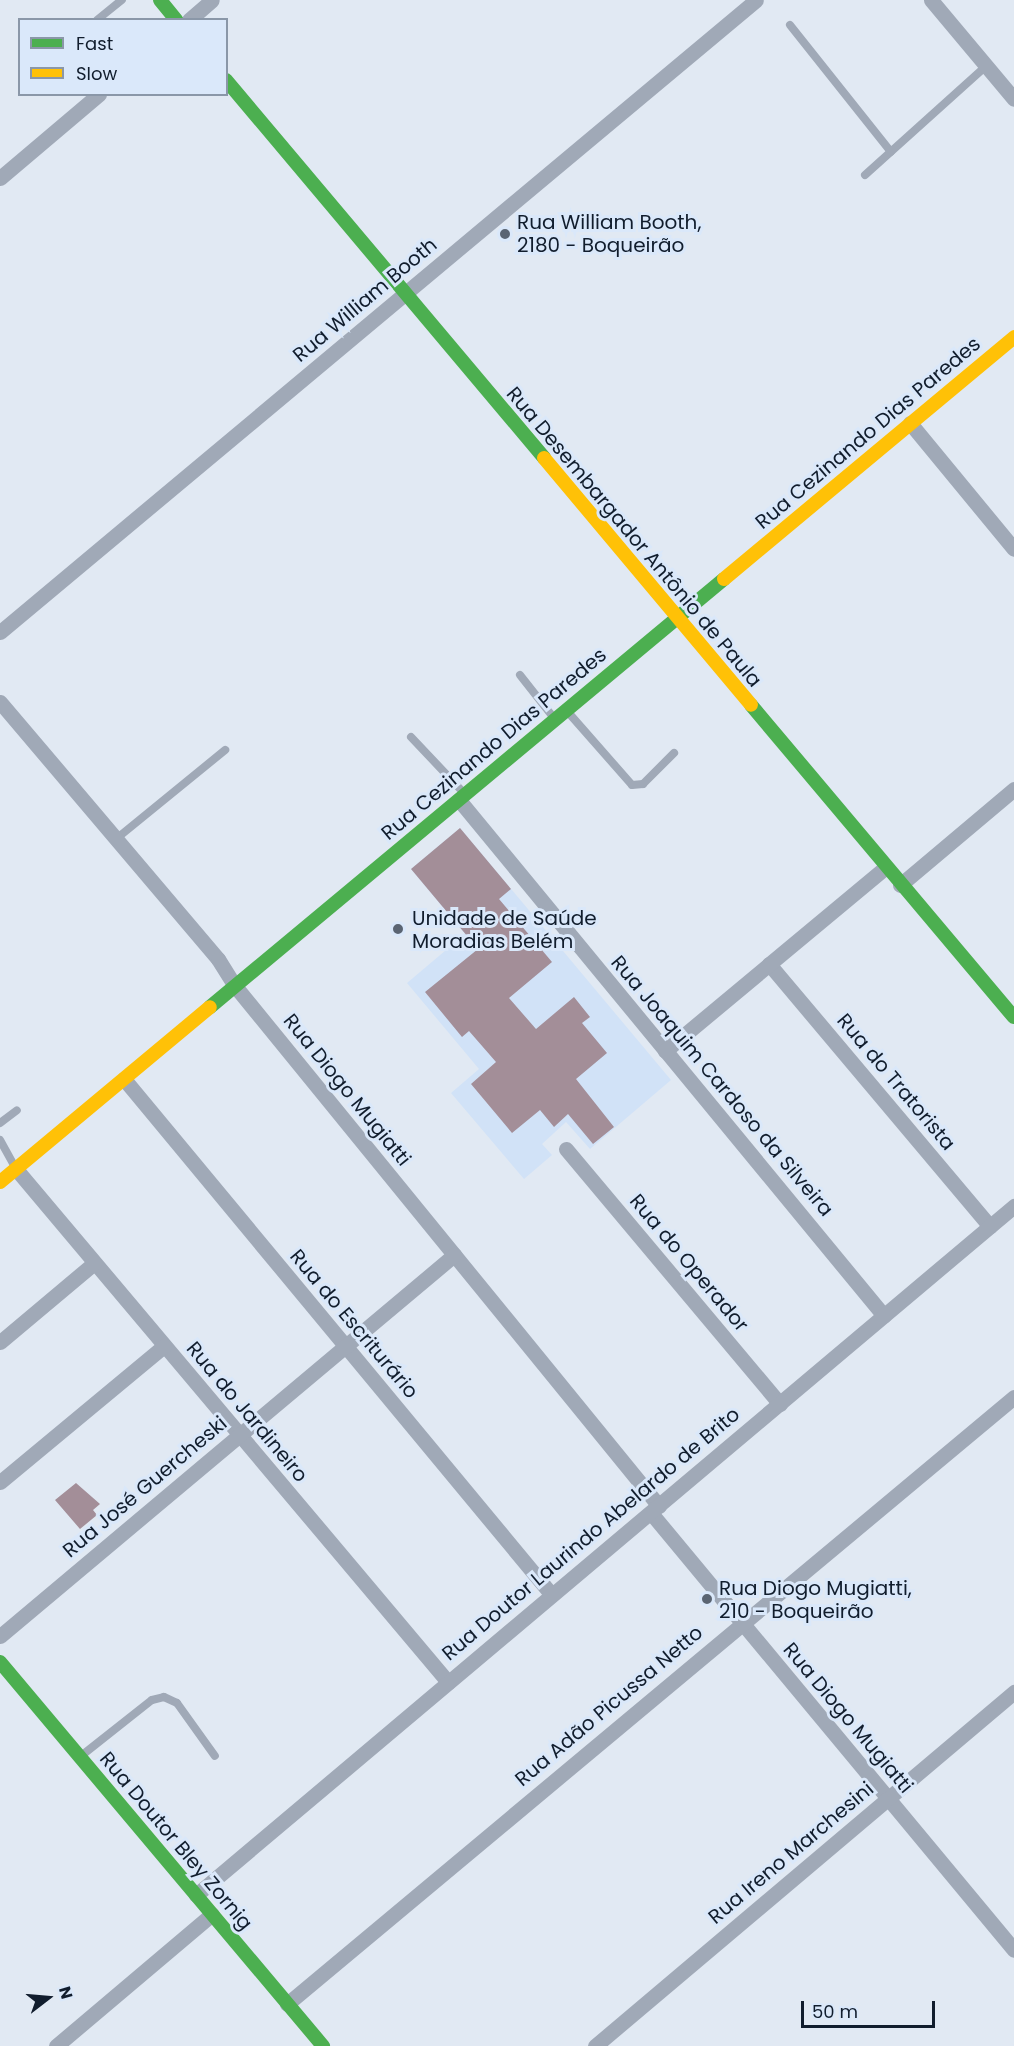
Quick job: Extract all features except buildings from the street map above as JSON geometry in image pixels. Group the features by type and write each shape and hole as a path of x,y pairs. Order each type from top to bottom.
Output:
{"street":[{"path":"160,0 174,18"},
{"path":"191,18 212,0"},
{"name":"Rua William Booth","path":"0,632 756,0"},
{"path":"931,0 1014,99"},
{"name":"Rua Desembargador Antônio de Paula","path":"228,82 885,868 1014,1017"},
{"path":"0,178 97,96"},
{"name":"Rua Cezinando Dias Paredes","path":"0,1182 1014,337"},
{"path":"910,423 1014,549"},
{"name":"Rua Diogo Mugiatti","path":"0,702 218,959 235,986 454,1254 742,1622 887,1800 1014,1950"},
{"path":"900,885 1014,789"},
{"name":"Rua Joaquim Cardoso da Silveira","path":"462,797 665,1051 884,1316"},
{"path":"665,1051 885,868"},
{"name":"Rua do Tratorista","path":"769,964 990,1226"},
{"name":"Rua do Escriturário","path":"124,1079 552,1595"},
{"name":"Rua do Operador","path":"566,1149 780,1404"},
{"name":"Rua do Jardineiro","path":"16,1169 447,1682"},
{"name":"Rua Doutor Laurindo Abelardo de Brito","path":"196,1895 1014,1206"},
{"name":"Rua José Guercheski","path":"0,1636 454,1254"},
{"path":"0,1342 94,1263"},
{"path":"0,1482 164,1346"},
{"name":"Rua Adão Picussa Netto","path":"287,2004 1014,1397"},
{"name":"Rua Doutor Bley Zornig","path":"0,1662 323,2046"},
{"name":"Rua Ireno Marchesini","path":"595,2046 1014,1692"},
{"path":"56,2046 212,1914"}],"lane":[{"path":"100,18 122,0"},
{"path":"790,25 891,152"},
{"path":"864,175 986,66"},
{"path":"520,675 555,719"},
{"path":"566,710 632,785 643,784 674,753"},
{"path":"411,737 462,797"},
{"path":"116,840 225,750"},
{"path":"0,1123 17,1110"},
{"path":"0,1140 16,1169"},
{"path":"80,1757 152,1700 164,1697 177,1703 215,1756"}],"shaded area":[{"path":"460,828 671,1080 590,1149 566,1122 542,1144 552,1155 524,1179 451,1093 479,1069 407,983 465,934 411,869"}],"traffic: fast":[{"path":"160,0 174,18"},
{"path":"228,82 544,458"},
{"path":"210,1007 724,579"},
{"path":"751,705 1014,1017"},
{"path":"0,1662 323,2046"}],"traffic: slow":[{"path":"724,579 1014,337"},
{"path":"544,458 751,705"},
{"path":"0,1182 210,1007"}],"place":[{"name":"Rua William Booth, 2180 - Boqueirão","path":"505,234"},
{"name":"Unidade de Saúde Moradias Belém","path":"398,929"},
{"name":"Rua Diogo Mugiatti, 210 - Boqueirão","path":"707,1599"}]}
